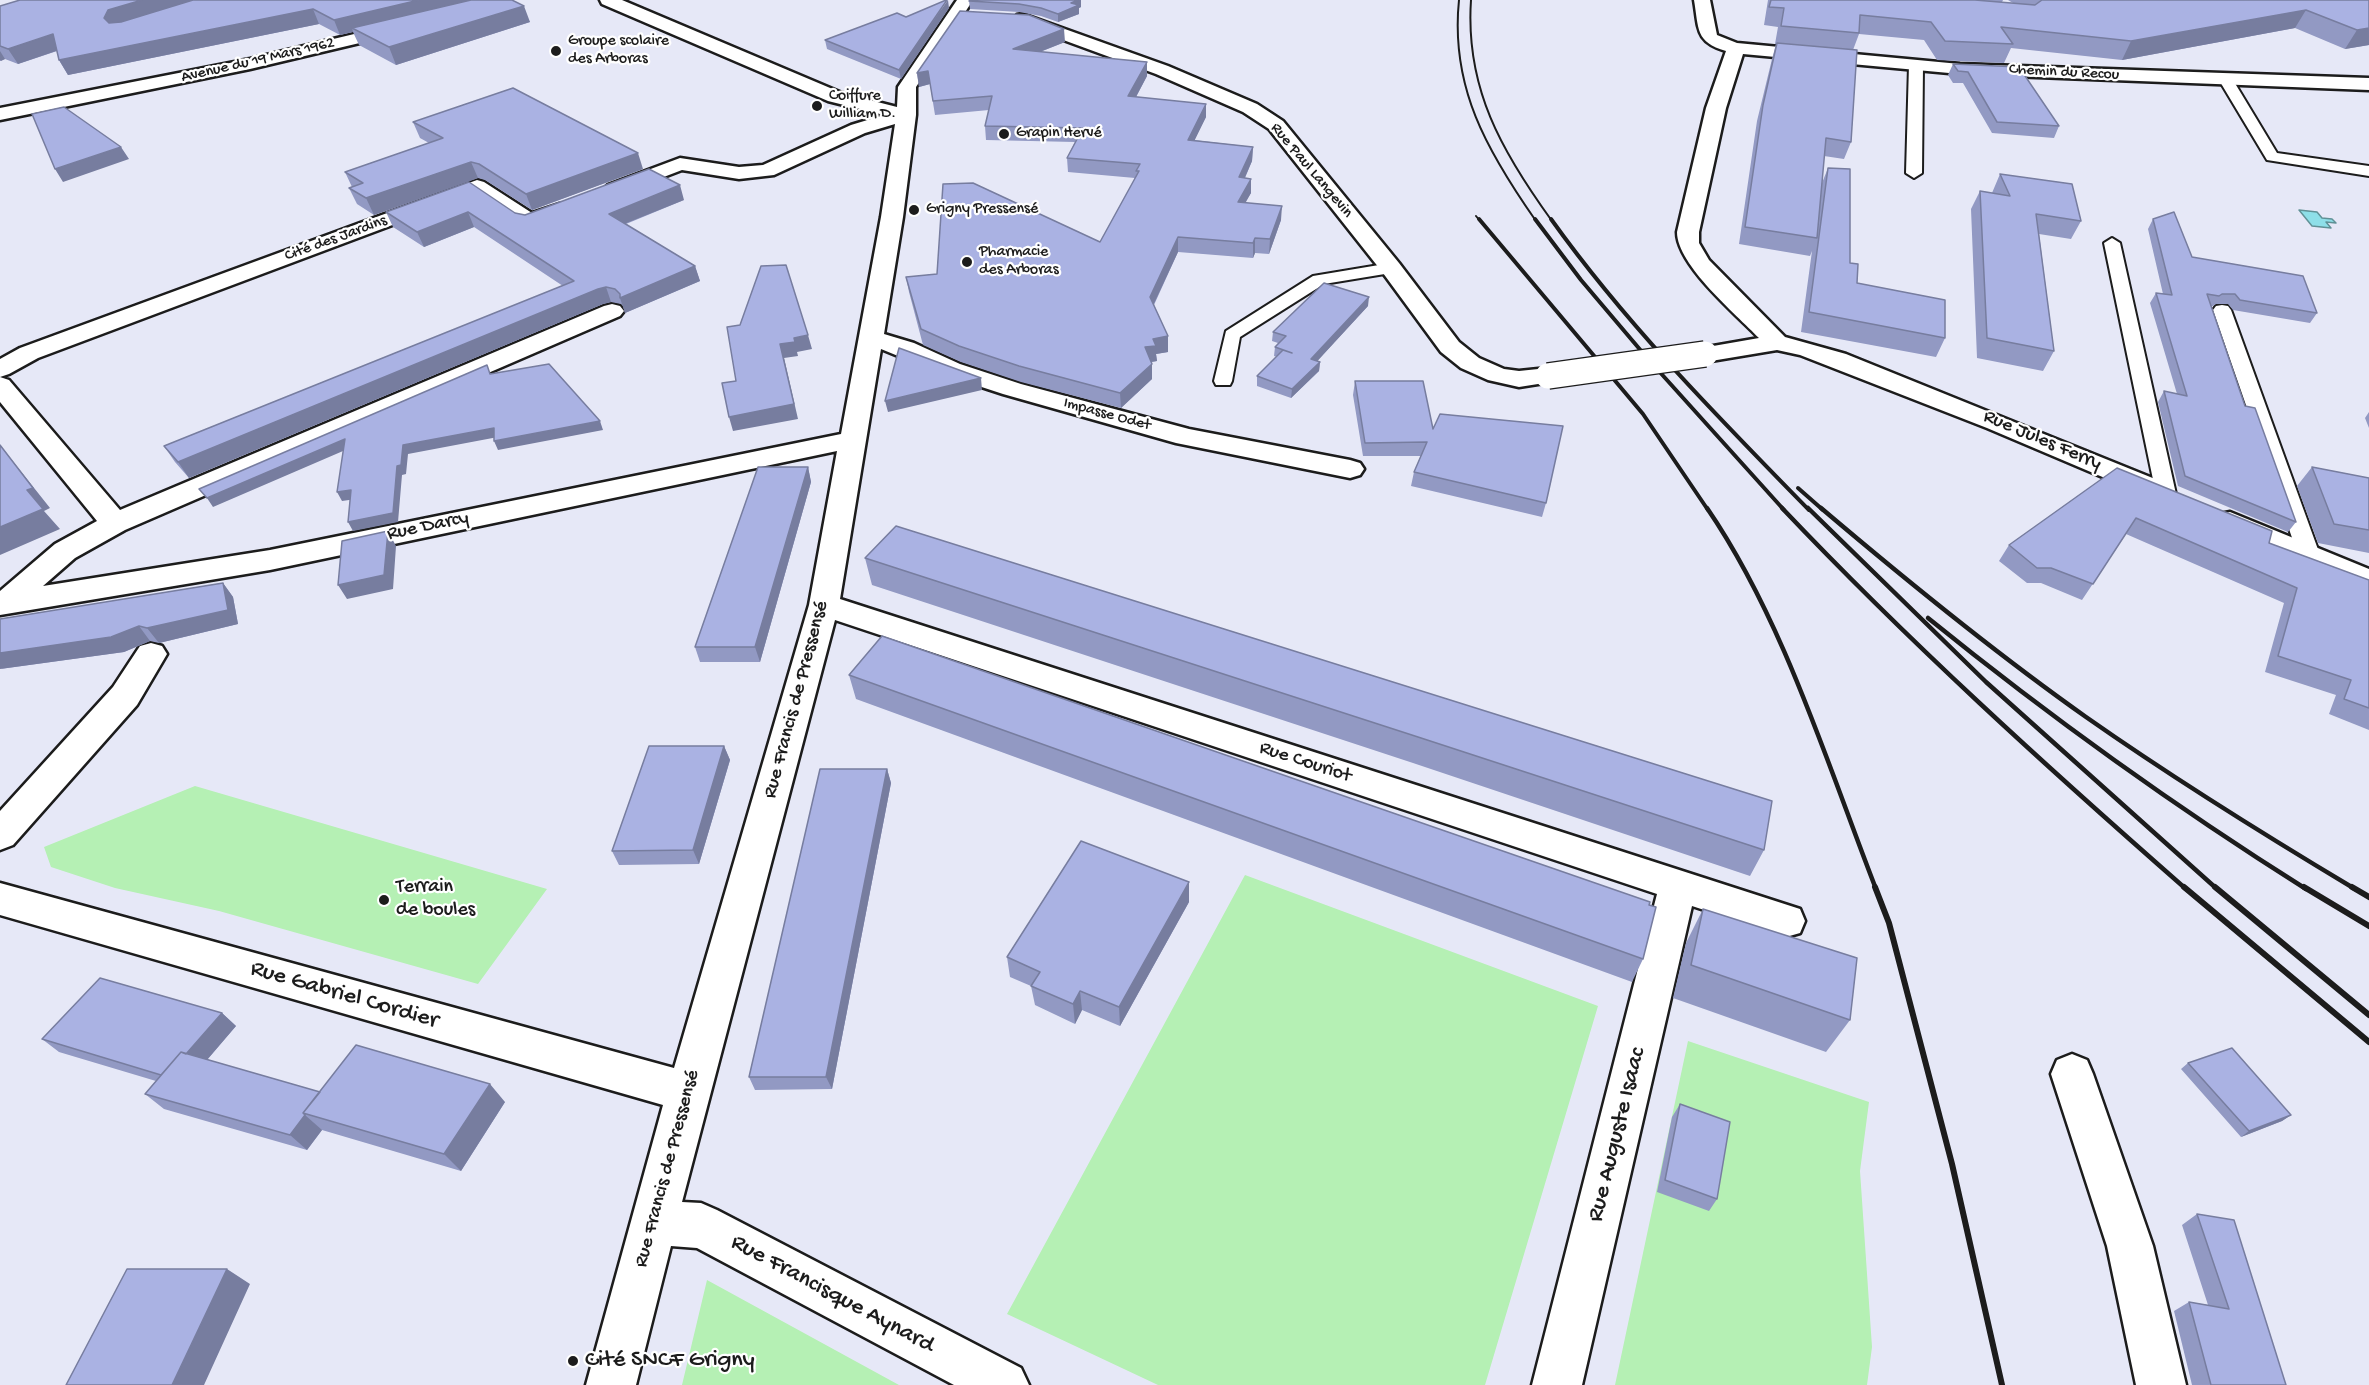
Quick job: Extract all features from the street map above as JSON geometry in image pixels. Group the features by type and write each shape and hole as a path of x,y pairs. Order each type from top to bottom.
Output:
{"street":[{"path":"608,0 835,97 906,115"},
{"name":"Chemin du Recou","path":"1702,0 1709,37 1718,43 1736,48 1960,69 2369,84"},
{"name":"Rue Francis de Pressensé","path":"611,1385 688,1092 824,605 872,338 906,115 907,87 965,11"},
{"name":"Rue Paul Langevin","path":"1007,18 1035,22 1162,70 1250,108 1276,125 1391,268 1450,347 1470,363 1508,378 1529,378 1705,354"},
{"name":"Avenue du 19 Mars 1962","path":"0,103 416,20 250,64 0,114"},
{"path":"1736,48 1716,108 1688,232 1688,243 1701,264 1777,343"},
{"name":"Cité des Jardins","path":"0,369 29,353 477,186 530,221 680,164 740,173 767,171 858,129 906,115"},
{"path":"2,604 65,551 115,523 612,311"},
{"name":"Impasse Odet","path":"872,338 904,348 951,369 1012,389 1186,437 1350,469"},
{"name":"Rue Jules Ferry","path":"1705,354 1777,343 1837,359 1996,422 2369,581"},
{"path":"0,385 115,523"},
{"name":"Rue Darcy","path":"2,604 270,560 854,439"},
{"name":"Rue Couriot","path":"824,605 1786,921"},
{"path":"0,835 124,696 151,654"},
{"name":"Rue Auguste Isaac","path":"1557,1385 1678,885"},
{"name":"Rue Gabriel Cordier","path":"0,899 688,1092"},
{"path":"2072,1074 2130,1246 2161,1385"},
{"name":"Rue Francisque Aynard","path":"654,1222 701,1226 1004,1385"}],"lane":[{"path":"1914,173 1916,65"},
{"path":"2226,80 2272,157 2369,171"},
{"path":"2112,243 2188,503"},
{"path":"1223,381 1232,335 1319,280 1391,268"},
{"path":"2222,310 2309,555"}],"green space":[{"name":"Terrain de boules","path":"195,786 547,889 478,984 219,911 115,888 51,867 44,847"},
{"path":"1245,875 1598,1006 1485,1385 1158,1385 1007,1314"},
{"path":"1688,1041 1869,1102 1860,1171 1872,1347 1867,1385 1615,1385"},
{"path":"707,1280 899,1385 682,1385"}],"water":[{"path":"2299,210 2317,212 2322,218 2332,219 2336,223 2326,222 2331,228 2312,226"}],"building":[{"path":"20,0 142,0 108,10 104,18 109,23 121,22 193,0 419,0 334,20 313,9 59,60 53,34 8,49 0,46 0,6"},
{"path":"471,0 512,0 524,6 389,47 352,28"},
{"path":"947,0 899,70 825,40 897,13 906,17"},
{"path":"970,0 1078,0 1071,3 1079,5 1058,14 1019,4"},
{"path":"1771,0 1975,0 2035,5 2042,0 2369,0 2369,28 2357,30 2306,10 2131,41 2001,27 2013,44 1945,41 1931,22 1860,15 1859,33 1781,26 1784,8 1769,7"},
{"path":"960,11 1029,15 1064,29 1013,49 1147,62 1128,96 1206,104 1188,140 1253,147 1239,177 1251,179 1238,202 1282,206 1270,239 1255,238 1253,243 1178,237 1150,297 1168,336 1153,339 1156,346 1145,347 1152,364 1120,393 1019,366 959,346 921,329 906,277 937,274 943,184 973,183 1100,242 1139,171 1136,171 1140,164 1067,158 1083,128 985,126 992,96 933,101 928,71 917,73"},
{"path":"1777,43 1857,50 1851,142 1826,138 1817,238 1745,227 1763,105"},
{"path":"1953,64 2019,67 2059,126 1997,122 1968,72 1958,71"},
{"path":"513,88 638,153 526,194 479,164 471,162 366,198 349,188 363,183 345,172 443,138 413,122"},
{"path":"64,107 121,147 55,169 32,114"},
{"path":"1828,168 1850,169 1850,263 1858,264 1857,283 1945,300 1945,338 1809,312"},
{"path":"649,169 680,185 609,214 695,266 620,298 620,294 615,289 606,287 598,289 178,462 164,446 574,281 468,212 417,232 386,212 469,182 515,213 525,215"},
{"path":"2000,174 2072,184 2081,221 2036,214 2054,351 1987,338 1980,191 2010,196"},
{"path":"2174,212 2192,257 2303,276 2317,313 2240,300 2235,294 2219,296 2207,294 2245,406 2255,408 2296,522 2185,476 2164,391 2187,396 2156,293 2172,295 2153,219"},
{"path":"786,265 808,335 794,338 795,342 780,344 794,404 729,417 722,383 736,381 727,327 740,325 761,266"},
{"path":"1324,283 1369,297 1311,359 1320,362 1292,389 1257,376 1283,350 1292,353 1275,347 1286,336 1273,332"},
{"path":"899,348 981,378 885,401"},
{"path":"549,364 600,421 494,441 494,428 403,445 401,465 397,466 393,513 348,522 351,490 337,492 345,439 207,498 199,489 487,365 490,374"},
{"path":"1355,381 1423,381 1433,429 1440,414 1563,426 1546,503 1414,472 1427,442 1365,443"},
{"path":"0,445 33,488 27,490 43,509 0,527"},
{"path":"758,467 808,467 755,647 695,647"},
{"path":"2312,467 2369,478 2369,530 2334,524"},
{"path":"2117,468 2272,531 2269,543 2369,580 2369,708 2344,699 2351,680 2278,656 2297,588 2136,518 2093,584 2051,568 2037,568 2009,545"},
{"path":"896,526 1772,801 1764,850 865,558"},
{"path":"388,531 384,575 338,585 342,541"},
{"path":"223,583 228,610 147,628 139,626 111,637 0,653 0,619"},
{"path":"882,636 1650,902 1649,905 1656,907 1643,959 849,675"},
{"path":"649,746 724,746 693,850 612,851"},
{"path":"820,769 887,769 826,1077 749,1077"},
{"path":"1081,841 1189,882 1119,1007 1080,991 1073,1004 1031,986 1040,972 1007,957"},
{"path":"1703,909 1857,958 1850,1020 1691,965"},
{"path":"100,978 222,1013 186,1054 181,1052 161,1075 42,1039"},
{"path":"356,1045 490,1084 444,1154 303,1113"},
{"path":"2232,1048 2291,1115 2249,1131 2188,1063"},
{"path":"181,1052 320,1092 303,1113 305,1115 290,1135 145,1094"},
{"path":"1680,1104 1730,1122 1717,1199 1665,1180"},
{"path":"2197,1214 2234,1220 2286,1385 2211,1385 2189,1302 2229,1309"},
{"path":"127,1269 227,1269 172,1385 66,1385"}],"railway":[{"path":"1459,0 1460,61 1466,90 1488,143 1536,221"},
{"path":"1471,0 1474,62 1490,118 1517,170 1552,221"},
{"path":"1476,216 1480,221"},
{"path":"1479,219 1643,414 1708,510"},
{"path":"1535,219 1581,280 1648,359 1784,510"},
{"path":"1551,219 1610,296 1642,333 1809,510"},
{"path":"1798,488 1823,510"},
{"path":"1707,508 1734,551 1781,644 1802,693 1876,889"},
{"path":"1782,508 1929,655 2082,797 2186,889"},
{"path":"1808,508 1986,682 2217,889"},
{"path":"1821,508 1951,616 2086,717 2286,848 2355,889"},
{"path":"1928,618 2113,759 2306,889"},
{"path":"1875,887 1889,923 1952,1164 2002,1385"},
{"path":"2184,887 2369,1042"},
{"path":"2215,887 2369,1015"},
{"path":"2304,887 2369,926"},
{"path":"2352,887 2369,897"}],"place":[{"name":"Groupe scolaire des Arboras","path":"556,51"},
{"name":"Coiffure William D.","path":"817,106"},
{"name":"Grapin Hervé","path":"1004,134"},
{"name":"Grigny Pressensé","path":"914,210"},
{"name":"Pharmacie des Arboras","path":"967,262"},
{"name":"Terrain de boules","path":"384,900"},
{"name":"Cité SNCF Grigny","path":"573,1361"}]}
